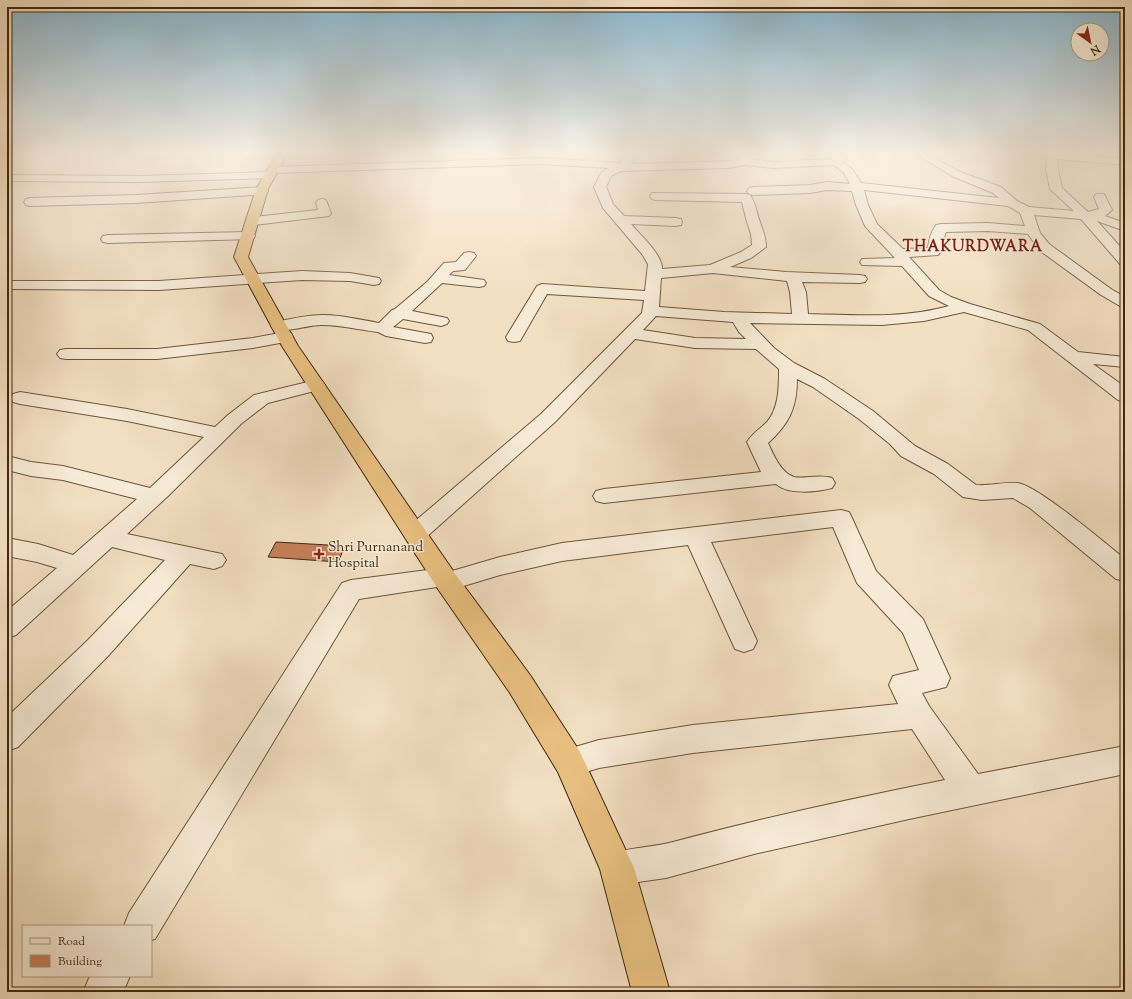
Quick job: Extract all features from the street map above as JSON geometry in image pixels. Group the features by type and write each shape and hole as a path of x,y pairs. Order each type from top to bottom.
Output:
{"highway":[{"path":"261,201 250,228 242,257 282,331 316,385 445,579 520,684 569,762 617,868 651,992"}],"street":[{"path":"30,202 79,201"},
{"path":"415,534 548,418 650,314 655,264 648,252 619,220 605,201"},
{"path":"713,269 746,255 759,247 759,233 753,221 752,209 747,201"},
{"path":"861,201 871,226 902,257 934,293 964,307 1034,327 1125,396"},
{"path":"989,201 1012,203"},
{"path":"1009,201 1026,210 1088,216 1125,227"},
{"path":"1069,201 1088,216 1125,261"},
{"path":"1088,216 1106,210 1102,201"},
{"path":"108,239 250,228 325,213 322,203"},
{"path":"1026,210 1033,230 1044,247 1106,292 1125,303"},
{"path":"619,220 676,222"},
{"path":"867,262 933,252 935,250 936,239 941,228 988,227 1033,230"},
{"path":"382,328 432,286 449,266 468,264"},
{"path":"654,274 713,269 746,274 793,277 860,278"},
{"path":"7,285 179,285 278,276 355,277 374,281"},
{"path":"793,277 798,292 800,319"},
{"path":"438,278 480,283"},
{"path":"514,337 542,289 651,303 739,318 854,322 945,314 964,307"},
{"path":"398,313 441,321"},
{"path":"739,318 745,329 760,344 788,367 843,398 872,419 908,451 941,468 972,492 982,493 1017,490 1038,503 1125,572"},
{"path":"66,354 157,354 253,343 305,321 324,320 382,328 386,331 425,338"},
{"path":"632,333 674,341 721,344 760,344"},
{"path":"1074,358 1081,357 1125,362"},
{"path":"788,367 788,389 784,412 773,429 757,442 769,468 789,484 824,483"},
{"path":"7,626 154,496 235,419 261,399 316,385"},
{"path":"20,398 127,415 219,434"},
{"path":"7,463 31,469 63,473 154,496"},
{"path":"604,496 780,477"},
{"path":"143,925 351,590 445,579 562,552 841,518 866,576 914,627 936,678 903,686 919,716 971,791"},
{"path":"696,536 744,641"},
{"path":"108,537 149,548 214,560"},
{"path":"7,547 38,553 77,565"},
{"path":"7,737 98,648 185,554"},
{"path":"569,762 598,754 693,739 919,716"},
{"path":"617,868 666,861 762,835 909,803 1125,760"},
{"path":"102,992 110,977"}],"building":[{"path":"276,542 345,546 338,562 268,557"}],"place":[{"name":"Shri Purnanand Hospital","path":"319,554"}],"district":[{"name":"THAKURDWARA","path":"973,246"}]}
